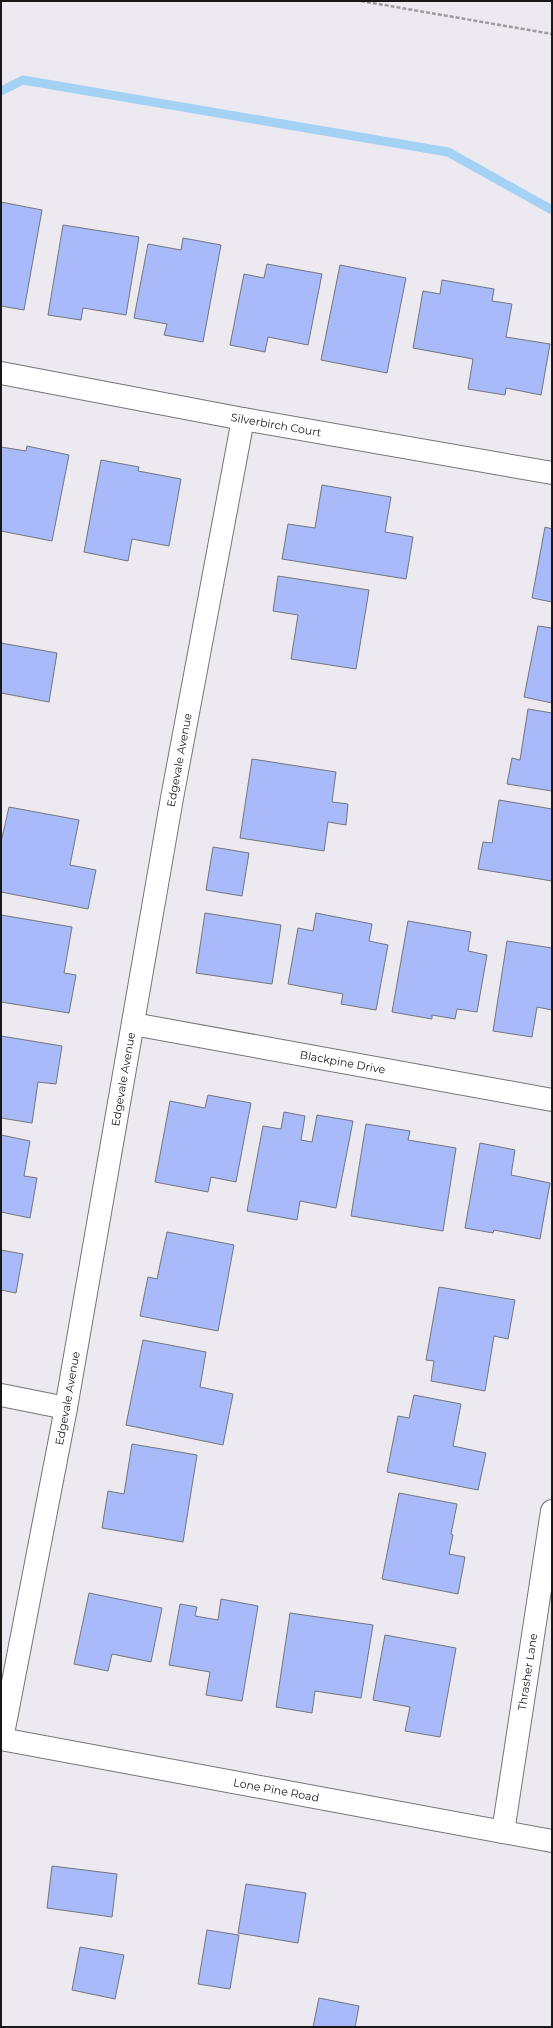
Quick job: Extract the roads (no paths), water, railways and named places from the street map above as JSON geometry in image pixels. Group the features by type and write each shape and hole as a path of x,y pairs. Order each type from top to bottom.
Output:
{"street":[{"name":"Silverbirch Court","path":"1,373 243,419 552,473"},
{"name":"Edgevale Avenue","path":"1,1739 66,1408 172,798 243,419"},
{"name":"Blackpine Drive","path":"133,1024 552,1100"},
{"path":"1,1395 66,1408"},
{"name":"Thrasher Lane","path":"503,1832 552,1512"},
{"name":"Lone Pine Road","path":"1,1739 552,1842"}],"waterway":[{"path":"1,91 23,80 448,152 552,210"}]}
